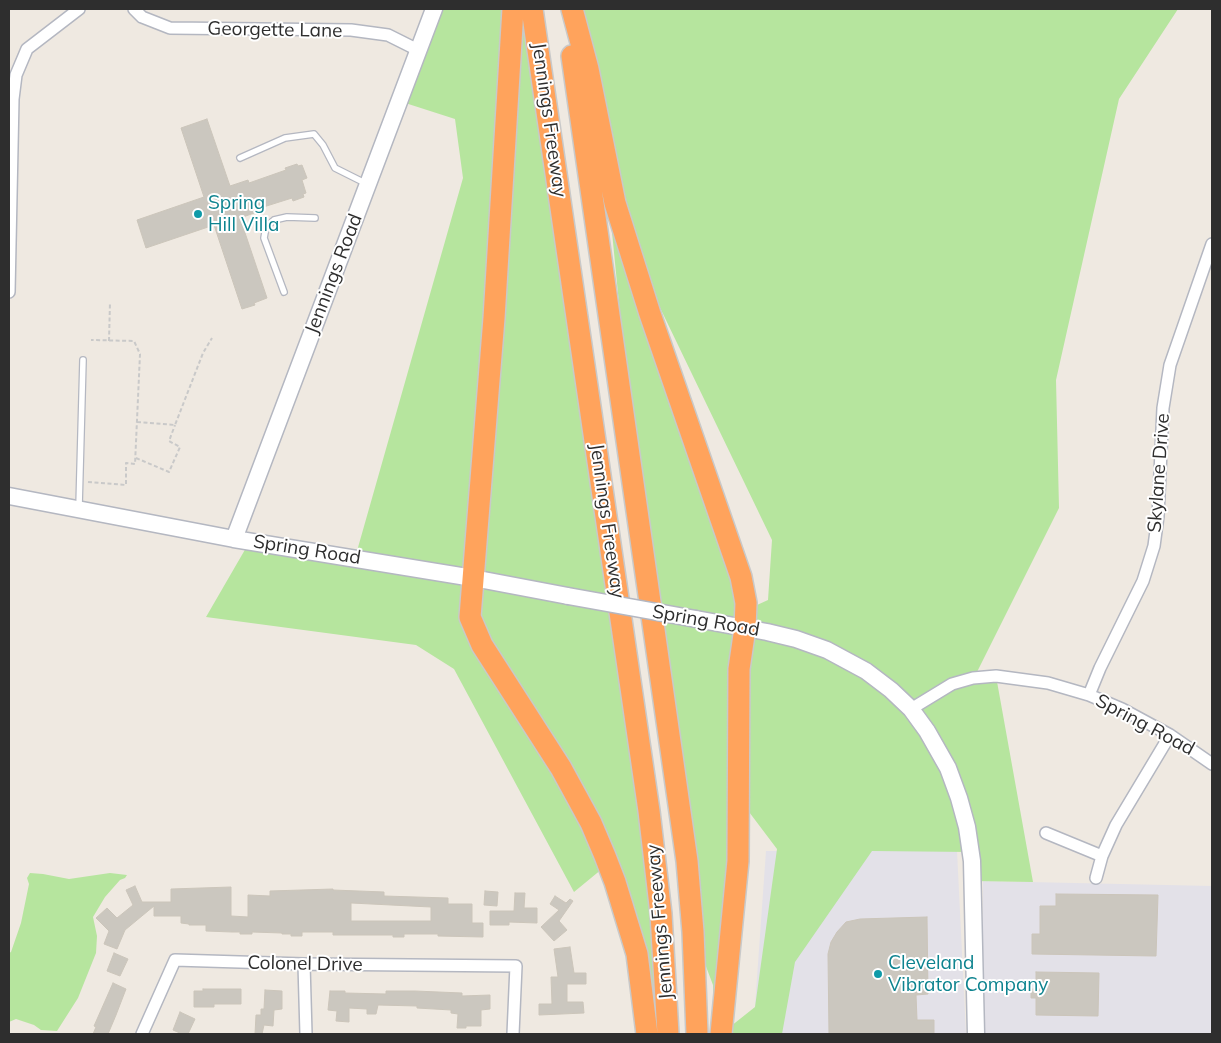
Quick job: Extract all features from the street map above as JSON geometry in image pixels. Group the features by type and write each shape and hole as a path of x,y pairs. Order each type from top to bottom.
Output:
{"highway":[{"path":"513,9 494,318 470,617 482,645 561,768 591,823 615,882 637,954 648,1034"},
{"name":"Jennings Freeway","path":"532,9 650,811 661,914 668,1034"},
{"name":"Jennings Freeway","path":"566,9 578,104 680,804 693,932 698,1034"},
{"path":"572,9 588,69 615,203 650,314 741,577 746,603 745,628 739,669 738,861 721,1034"}],"street":[{"path":"9,292 13,99 16,75 27,49 79,9"},
{"name":"Georgette Lane","path":"134,9 142,17 170,28 351,30 388,35 418,50"},
{"name":"Jennings Road","path":"234,538 434,9"},
{"name":"Skylane Drive","path":"1089,695 1100,668 1143,580 1154,546 1158,516 1162,408 1170,365 1212,244"},
{"name":"Spring Road","path":"9,496 234,538 473,578 796,639 827,650 866,671 891,690 911,709 952,684 973,678 996,676 1048,684 1089,695 1122,709 1170,734 1212,764"},
{"path":"911,709 939,749 959,798 967,826 972,861 976,1034"},
{"path":"1096,878 1102,856 1116,825 1170,734"},
{"path":"1046,833 1102,856"},
{"name":"Colonel Drive","path":"142,1034 175,960 304,964 516,966 513,1034"},
{"path":"304,964 306,1034"}],"lane":[{"path":"240,158 285,138 314,134 335,168 367,184"},
{"path":"284,292 264,238 266,226 274,220 287,217 314,218"},
{"path":"78,509 83,360"}],"path":[{"path":"109,341 110,302"},
{"path":"136,458 169,472 180,448 169,441 212,338"},
{"path":"87,482 126,485 126,463 135,464 140,354 134,341 91,340"},
{"path":"137,422 175,425"}],"shaded area":[{"path":"766,851 957,851 966,1034 753,1034"},
{"path":"983,881 1212,886 1212,1034 982,1034"}],"green space":[{"path":"434,9 513,9 513,21 535,26 665,989 643,988 608,864 574,892 454,669 416,645 206,617 250,541 355,558 463,178 455,119 399,101"},
{"path":"572,9 1178,9 1119,99 1056,380 1059,508 974,678 996,676 1033,882 973,881 970,852 872,851 795,962 782,1034 721,1034 755,1007 777,849 740,800 719,1004 713,1005 713,985 693,932 644,559 612,232 616,228 746,610 768,600 772,540 624,233"},
{"path":"30,873 69,879 110,873 127,875 105,897 93,917 97,936 96,953 78,998 57,1031 41,1030 34,1025 16,1019 9,1022 9,953 21,923 29,884 27,878"}],"building":[{"name":"Spring Hill Villa","path":"207,119 230,186 248,180 249,183 286,170 285,168 297,164 298,166 302,165 307,178 302,180 306,193 303,194 304,197 293,201 292,198 257,209 257,212 240,218 267,298 254,303 255,305 242,309 214,225 146,248 137,220 204,197 181,128"},
{"path":"135,886 142,902 171,902 171,889 231,887 231,916 248,917 248,895 270,896 270,891 333,889 384,892 384,896 448,898 448,904 472,904 472,923 483,923 483,937 438,936 438,934 404,934 404,937 393,937 393,935 333,935 333,932 302,932 302,936 291,936 291,934 282,933 252,932 252,934 240,934 240,932 206,931 206,925 181,923 181,916 154,916 154,906 125,930 117,949 104,944 109,931 96,918 107,908 117,918 133,905 126,890","holes":["351,903 431,907 431,921 351,921"]},
{"path":"485,891 498,892 497,906 484,905"},
{"path":"515,893 525,893 524,908 537,908 537,923 509,922 509,925 490,925 490,911 514,911"},
{"path":"1056,894 1158,895 1156,956 1032,954 1032,934 1040,934 1040,906 1056,906"},
{"path":"555,896 566,903 570,899 573,901 559,921 567,930 554,941 541,927 559,910 550,904"},
{"name":"Cleveland Vibrator Company","path":"927,917 928,994 916,995 917,1020 934,1020 934,1034 829,1034 828,954 831,942 837,932 846,922 860,919"},
{"path":"570,947 574,973 586,973 586,984 567,984 567,1002 583,1002 584,1013 539,1015 539,1004 552,1004 551,977 558,977 554,949"},
{"path":"114,953 128,959 120,976 107,971"},
{"path":"1036,972 1099,973 1098,1016 1036,1015 1036,998 1031,998 1031,989 1036,989"},
{"path":"113,983 126,989 116,1015 108,1034 93,1034 96,1027 94,1026"},
{"path":"203,989 241,989 241,1004 214,1004 214,1007 194,1007 194,991 203,991"},
{"path":"265,990 282,991 282,1009 274,1010 273,1026 264,1025 262,1034 255,1034 256,1015 261,1015 261,1009 264,1009"},
{"path":"330,991 386,994 386,991 415,991 462,993 462,996 490,995 490,1009 481,1010 481,1026 466,1026 466,1028 457,1028 458,1014 451,1013 451,1010 417,1008 417,1006 378,1005 376,1014 367,1014 367,1009 349,1008 349,1022 336,1021 337,1011 328,1010"},
{"path":"180,1012 195,1019 188,1034 182,1034 173,1030"}],"place":[{"name":"Spring Hill Villa","path":"198,214"},
{"name":"Cleveland Vibrator Company","path":"878,974"}]}
